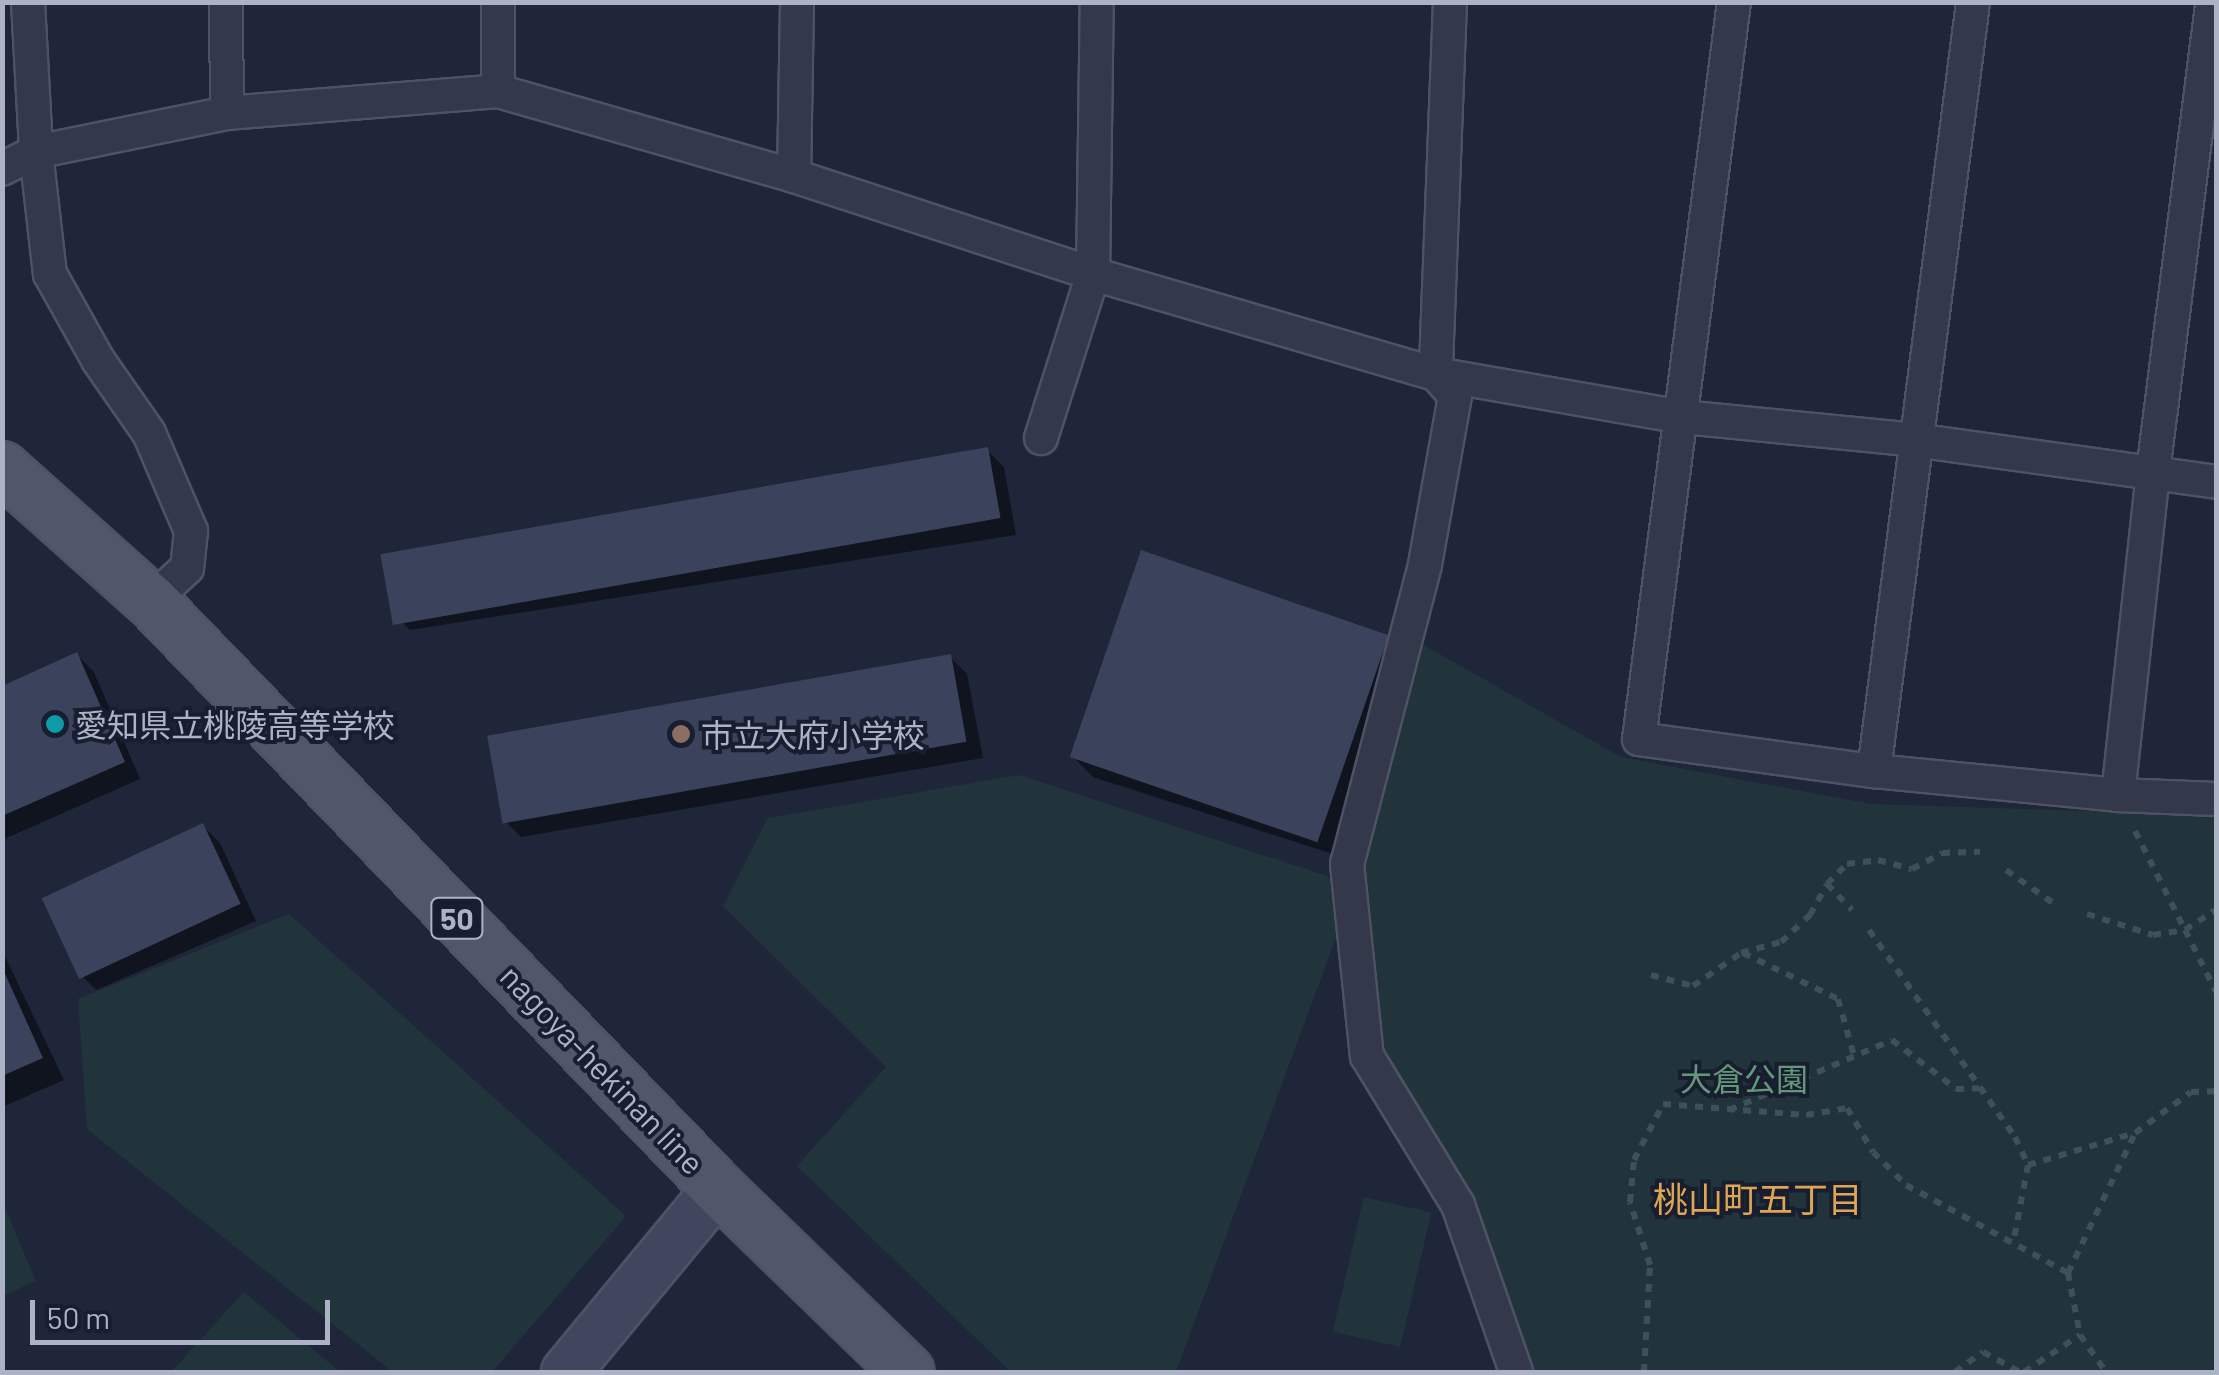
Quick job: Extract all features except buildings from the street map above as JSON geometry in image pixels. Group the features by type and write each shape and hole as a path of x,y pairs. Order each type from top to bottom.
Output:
{"main road":[{"name":"nagoya-hekinan line","path":"2,468 151,602 718,1188 908,1372"}],"street":[{"path":"28,2 36,152 50,274 98,360 149,433 192,532 187,568 151,602"},
{"path":"226,2 227,113"},
{"path":"498,2 498,90"},
{"path":"794,176 797,2"},
{"path":"1040,438 1094,274 1098,2"},
{"path":"1450,2 1436,374 1455,396 1425,565 1347,864 1367,1056 1458,1205 1516,1372"},
{"path":"1734,2 1639,738 2124,807 2216,799"},
{"path":"1874,771 1973,2"},
{"path":"2124,807 2153,472 2212,2"},
{"path":"2,169 36,152 227,113 498,90 794,176 1094,274 1436,374 1682,417 1915,440 2216,482"},
{"path":"566,1372 718,1188"}],"path":[{"path":"2124,807 2216,992"},
{"path":"1650,975 1693,986 1742,953 1782,942 1810,915 1827,884 1847,864 1878,860 1912,869 1942,853 1980,852"},
{"path":"2006,870 2053,903"},
{"path":"1827,884 1852,910"},
{"path":"2087,914 2154,934 2185,930 2216,910"},
{"path":"1870,930 2015,1137 2028,1165 2013,1244"},
{"path":"1742,953 1838,999 1854,1056"},
{"path":"1728,1111 1892,1040 1956,1090 1980,1088"},
{"path":"2028,1165 2135,1133 2191,1092 2216,1091"},
{"path":"1644,1372 1650,1265 1630,1202 1634,1160 1663,1104 1806,1114 1847,1108 1874,1152 1906,1185 2068,1274"},
{"path":"2106,1372 2080,1335 2068,1274 2135,1133"},
{"path":"1955,1372 1982,1352 2022,1372 2080,1335"}],"green space":[{"name":"大倉公園","path":"1420,643 1621,757 1871,804 2216,815 2216,1372 1532,1372 1473,1201 1379,1055 1359,867"},
{"path":"1019,775 1333,878 1346,910 1176,1372 1011,1372 797,1166 886,1067 723,906 768,818"},
{"path":"289,914 626,1216 492,1372 393,1372 87,1129 78,999"},
{"path":"1364,1197 1431,1213 1400,1347 1333,1331"},
{"path":"2,1201 36,1281 3,1296 2,1296"},
{"path":"244,1292 340,1372 171,1372"}],"place":[{"name":"愛知県立桃陵高等学校","path":"55,724"},
{"name":"市立大府小学校","path":"681,734"}],"district":[{"name":"桃山町五丁目","path":"1758,1198"}]}
